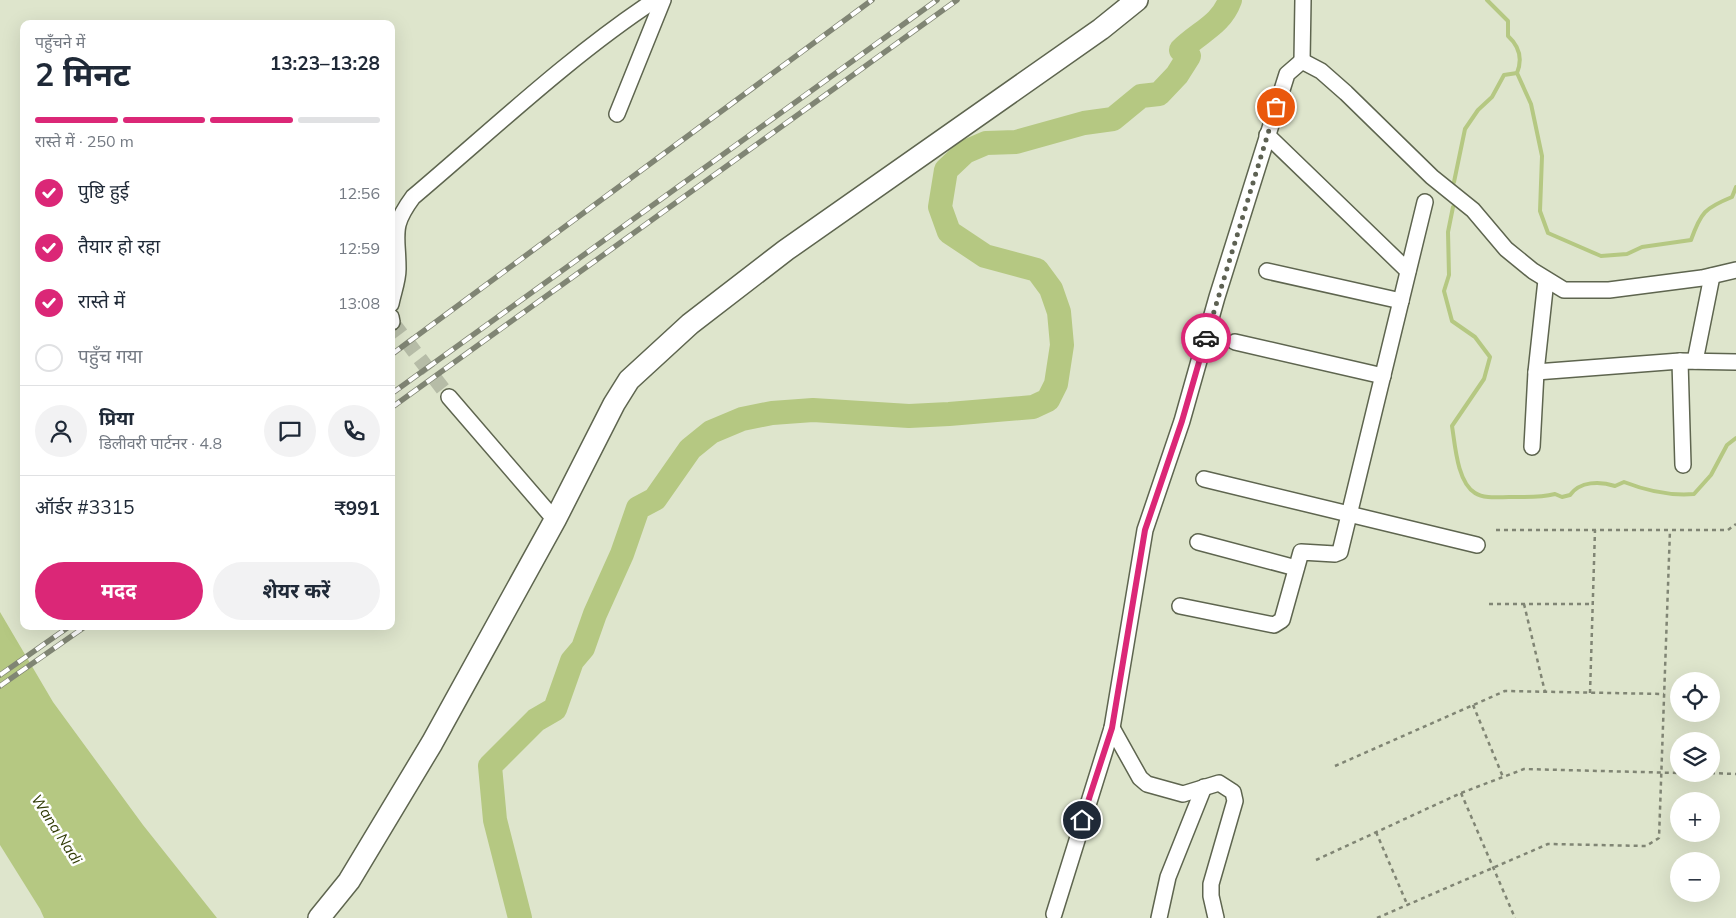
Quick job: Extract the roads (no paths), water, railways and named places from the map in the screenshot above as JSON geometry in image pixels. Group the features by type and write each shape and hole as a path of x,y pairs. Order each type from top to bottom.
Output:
{"street":[{"path":"395,285 398,270 396,225 402,212 413,197 548,82 634,13 655,0"},
{"path":"617,114 663,0"},
{"path":"319,918 349,881 432,743 555,520 614,404 629,380 690,324 786,250 1101,29 1137,0"},
{"path":"1302,62 1303,0"},
{"path":"1054,914 1112,728 1145,530 1182,421 1287,74 1302,62"},
{"path":"1302,62 1320,71 1346,93 1432,178 1473,210 1506,248 1546,280 1564,290 1608,290 1712,276 1736,270"},
{"path":"1267,135 1408,271"},
{"path":"1180,606 1274,625 1282,620 1300,553 1303,551 1335,554 1340,552 1425,202"},
{"path":"1267,271 1401,301"},
{"path":"1683,465 1688,361 1712,276"},
{"path":"1532,447 1536,372 1546,280"},
{"path":"1235,342 1383,376"},
{"path":"1536,372 1688,361 1736,362"},
{"path":"449,397 555,520"},
{"path":"1204,479 1476,545"},
{"path":"1198,542 1296,568"},
{"path":"1112,728 1143,782 1183,794 1219,783 1233,792 1235,801 1211,884 1211,896 1216,918"},
{"path":"1159,918 1168,877 1204,787"}],"water":[{"name":"Wana Nadi","path":"0,612 53,702 143,825 217,918 44,918 0,845"}],"waterway":[{"path":"520,918 495,820 490,766 536,720 555,709 572,661 583,648 595,614 622,554 638,508 655,499 690,449 711,432 742,419 772,413 813,410 909,416 949,414 1033,407 1048,400 1056,384 1062,345 1059,312 1051,289 1037,270 985,256 949,232 940,207 946,170 965,152 986,143 1016,142 1084,123 1113,119 1141,96 1159,94 1177,75 1189,56 1181,50 1221,16 1230,0"},
{"path":"1454,182 1465,129 1478,110 1492,97 1504,75 1517,73 1519,68 1520,57 1515,44 1508,36 1508,21 1487,0"},
{"path":"1517,73 1531,104 1542,156 1540,211 1548,233 1601,256 1627,254 1642,247 1691,240 1705,212 1716,204 1732,197 1736,187"},
{"path":"1453,207 1448,232 1449,275 1444,291 1452,321 1475,337 1490,357 1484,379 1452,426 1461,472 1469,488 1475,493 1492,497 1532,497 1555,494 1562,497 1570,495 1579,487 1591,483 1615,486 1624,482 1659,492 1694,494 1711,475 1727,445 1736,438"}],"tunnel":[{"path":"395,326 449,397"}],"railway":[{"path":"395,352 872,0"},
{"path":"395,391 937,0"},
{"path":"395,405 957,0"},
{"path":"0,675 64,630"},
{"path":"0,686 80,630"}]}
